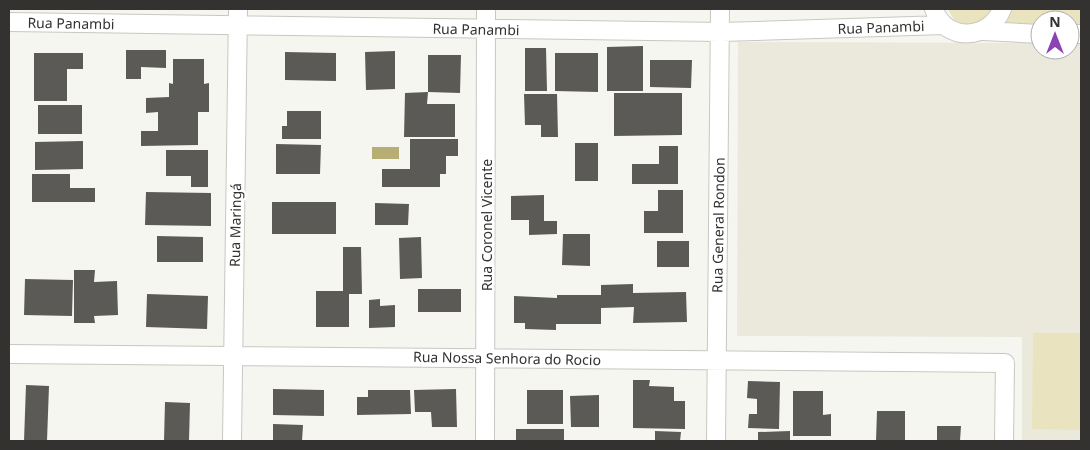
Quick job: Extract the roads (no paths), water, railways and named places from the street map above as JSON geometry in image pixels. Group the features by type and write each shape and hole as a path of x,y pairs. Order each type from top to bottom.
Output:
{"street":[{"name":"Rua Coronel Vicente","path":"485,441 486,9"},
{"name":"Rua General Rondon","path":"716,441 720,9"},
{"path":"934,9 944,25"},
{"path":"983,31 992,25 1002,9"},
{"name":"Rua Panambi","path":"9,22 238,17 486,29 720,32 944,25 961,33 983,31"},
{"name":"Rua Maringá","path":"232,441 238,17"},
{"path":"983,31 1030,33"},
{"name":"Rua Nossa Senhora do Rocio","path":"9,354 1005,363 1004,441"}]}
